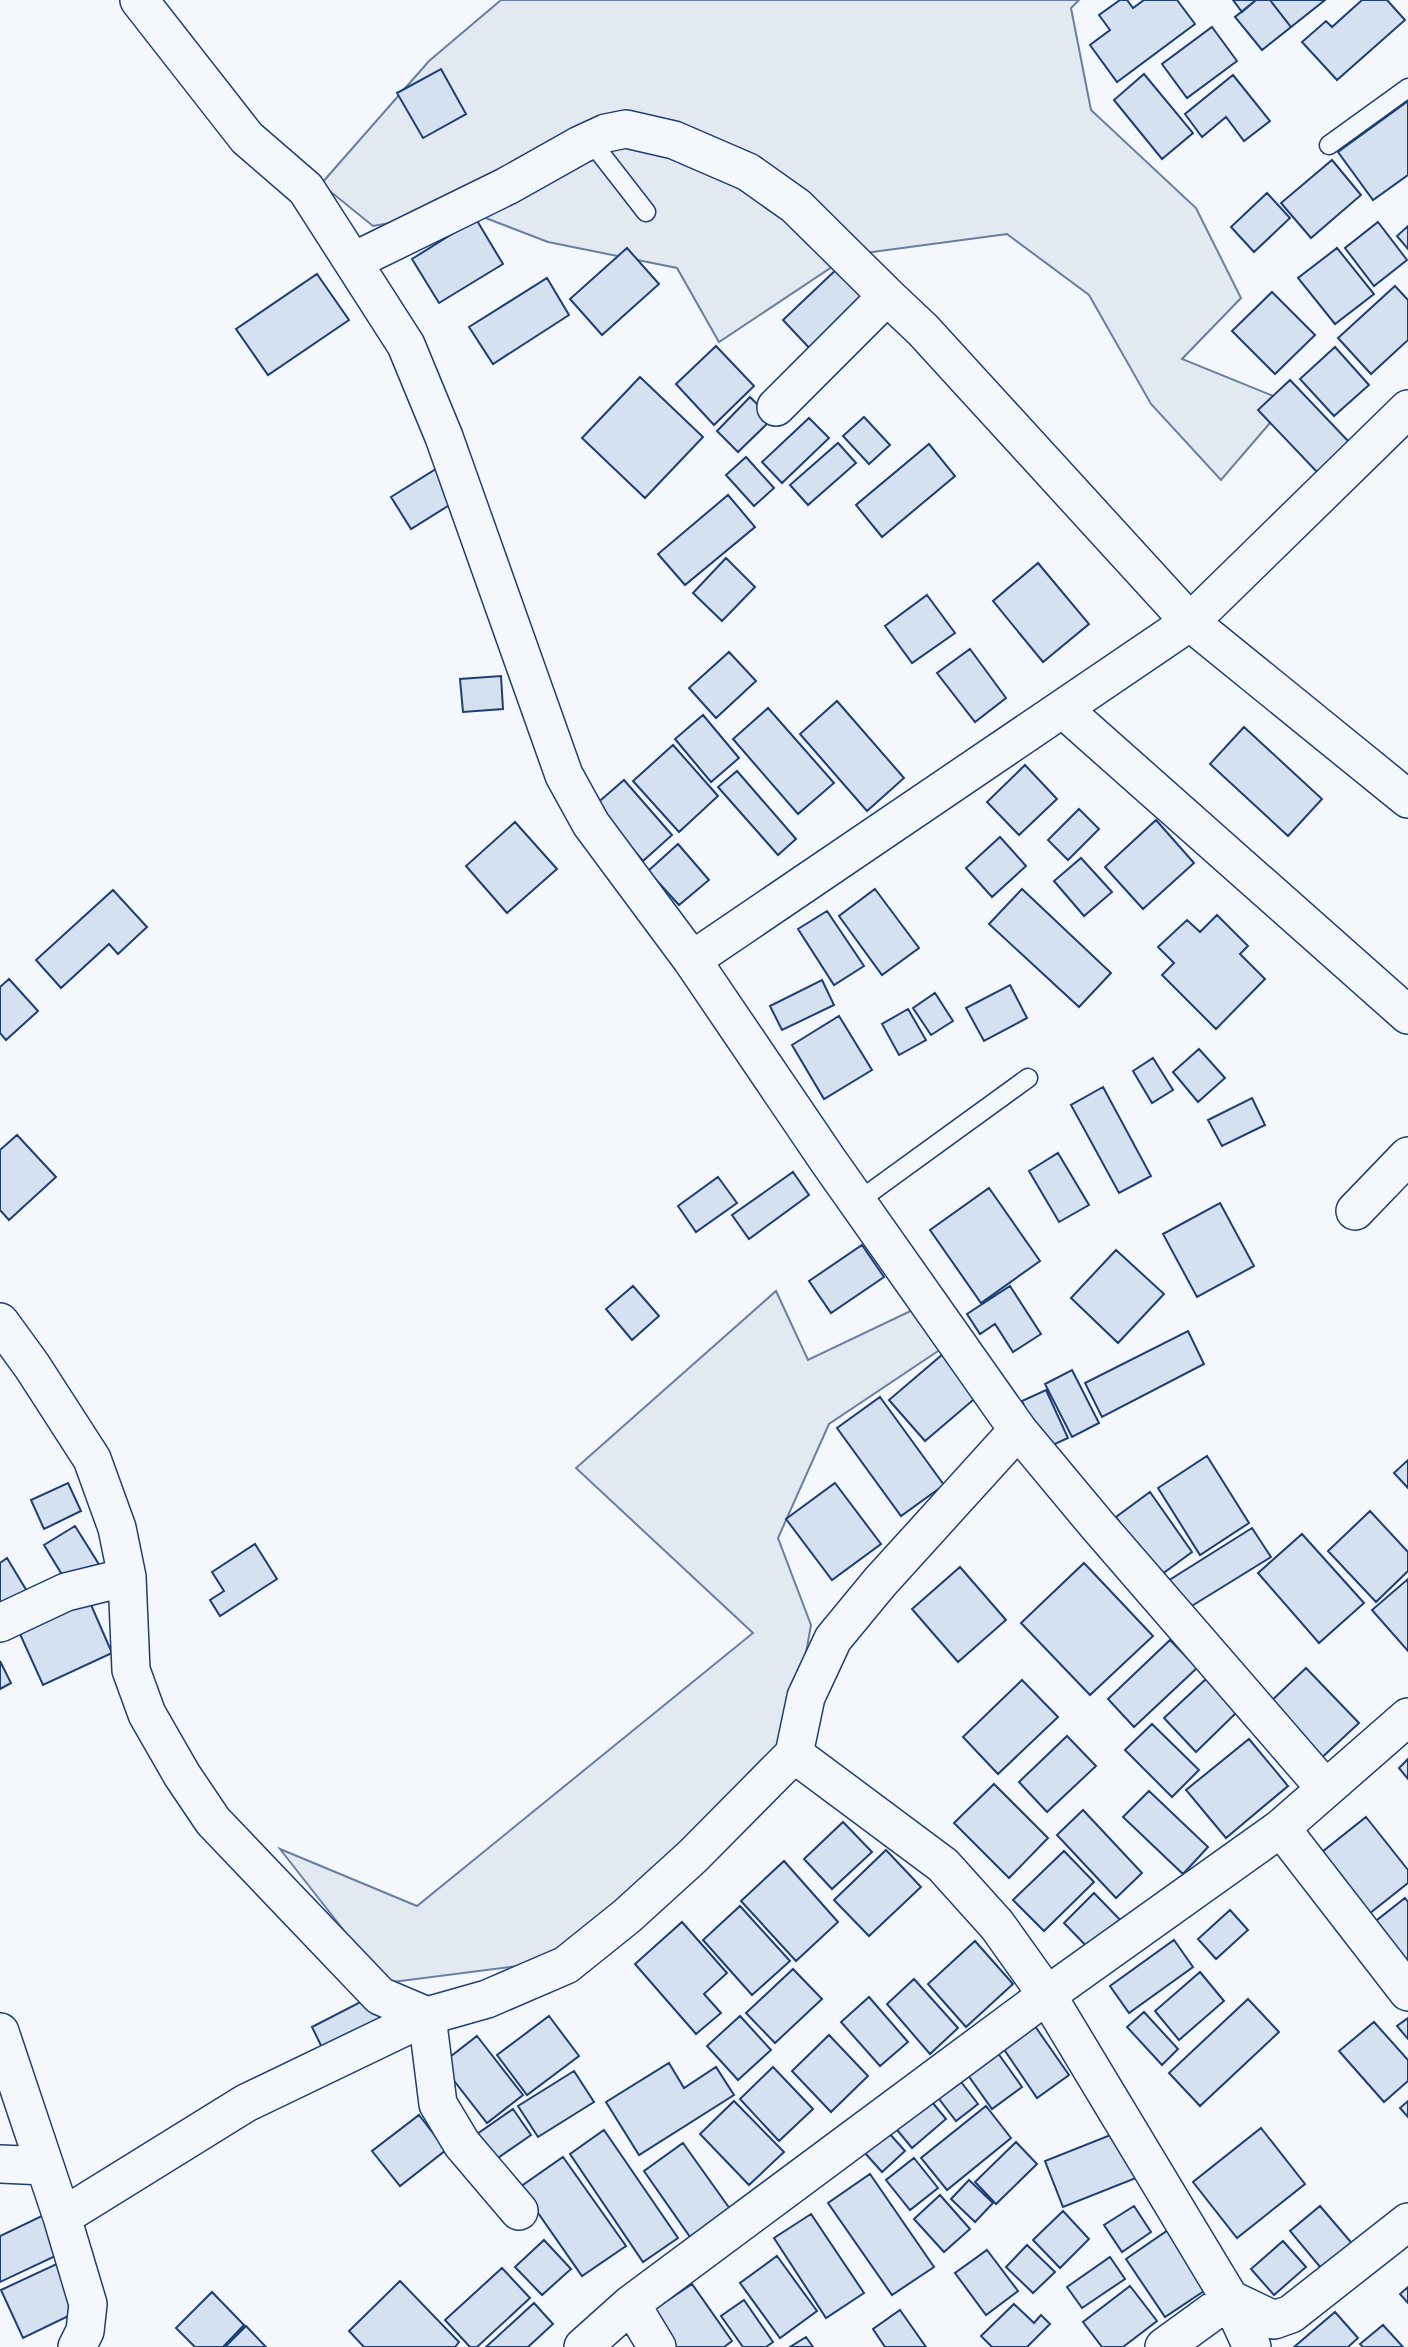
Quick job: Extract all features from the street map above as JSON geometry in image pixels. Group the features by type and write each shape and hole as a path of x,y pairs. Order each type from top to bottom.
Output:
{"street":[{"path":"139,0 247,138 306,189 405,345 444,437 564,775 591,824 692,960 1018,1430 1325,1788"},
{"path":"354,261 507,186 590,140 615,130 626,129 651,134 695,148 748,172 796,206 923,330 1190,622 1408,799"},
{"path":"776,407 887,296"},
{"path":"692,960 1190,622 1408,409"},
{"path":"1063,709 1408,1015"},
{"path":"1355,1211 1408,1156"},
{"path":"0,1322 32,1366 92,1460 117,1528 127,1577 131,1670 147,1714 197,1798 213,1821 380,1996 427,2016"},
{"path":"62,2217 246,2103 427,2016 487,1999 566,1965 627,1916 693,1856 794,1754 806,1697 833,1639 880,1582 1018,1430"},
{"path":"0,1623 66,1592 127,1577"},
{"path":"583,2347 631,2304 1047,1995 1281,1829 1408,1717"},
{"path":"794,1754 943,1865 997,1925 1047,1995 1230,2299 1252,2347"},
{"path":"1281,1829 1408,1992"},
{"path":"427,2016 438,2104 463,2144 519,2211"},
{"path":"0,2032 88,2304 85,2331 76,2347"},
{"path":"0,2164 45,2166"},
{"path":"1230,2299 1274,2320 1291,2314 1408,2222"},
{"path":"1164,2347 1230,2299"},
{"path":"631,2304 657,2347"}],"lane":[{"path":"1329,145 1408,88"},
{"path":"590,140 646,212"},
{"path":"858,1202 1028,1078"}],"shaded area":[{"path":"501,0 1079,0 1071,8 1091,110 1196,208 1241,298 1182,359 1288,402 1221,480 1151,404 1089,295 1007,234 850,255 719,342 677,268 548,242 465,210 373,226 321,184 429,61"},
{"path":"776,1291 808,1360 921,1306 950,1343 829,1424 778,1538 811,1625 788,1754 564,1960 385,1983 280,1849 417,1906 753,1633 576,1468"}],"building":[{"path":"1120,0 1127,0 1133,8 1144,0 1177,0 1195,24 1117,82 1090,45 1110,30 1099,15"},
{"path":"1233,0 1256,0 1242,12"},
{"path":"1256,0 1270,0 1291,27 1262,50 1235,17"},
{"path":"1270,0 1325,0 1291,27"},
{"path":"1362,0 1387,0 1405,20 1337,80 1302,42 1326,21 1332,27"},
{"path":"1212,27 1237,61 1187,98 1162,64"},
{"path":"441,69 466,114 423,138 397,93"},
{"path":"1144,74 1193,133 1162,159 1114,100"},
{"path":"1233,75 1270,121 1244,141 1226,117 1202,137 1185,114"},
{"path":"1408,101 1408,175 1373,200 1338,152"},
{"path":"1332,160 1361,195 1311,238 1281,203"},
{"path":"1267,193 1290,218 1254,252 1231,227"},
{"path":"476,219 503,264 439,303 412,259"},
{"path":"1378,222 1407,260 1374,286 1345,248"},
{"path":"1408,226 1408,249 1397,236"},
{"path":"627,248 659,284 602,335 570,299"},
{"path":"1337,248 1374,294 1335,324 1298,278"},
{"path":"840,266 871,299 814,353 783,320"},
{"path":"317,274 349,320 268,375 236,329"},
{"path":"547,278 569,315 493,364 469,327"},
{"path":"1395,286 1408,300 1408,340 1371,374 1338,338"},
{"path":"1272,292 1315,335 1275,374 1232,331"},
{"path":"716,346 754,386 714,425 676,384"},
{"path":"1335,347 1369,385 1334,416 1300,379"},
{"path":"640,377 703,437 645,498 582,438"},
{"path":"1290,380 1350,443 1319,474 1258,410"},
{"path":"750,397 772,419 738,452 717,431"},
{"path":"864,417 890,445 869,464 843,436"},
{"path":"809,418 829,438 782,483 762,462"},
{"path":"838,443 856,463 808,505 790,485"},
{"path":"929,444 955,476 882,537 856,505"},
{"path":"746,457 774,488 754,506 726,475"},
{"path":"436,469 456,501 411,529 391,497"},
{"path":"728,495 755,527 685,585 658,554"},
{"path":"726,558 755,587 722,621 693,593"},
{"path":"1038,563 1089,624 1043,662 993,601"},
{"path":"927,595 955,633 912,663 885,626"},
{"path":"970,649 1006,698 975,722 937,673"},
{"path":"729,652 756,681 716,718 689,688"},
{"path":"501,676 503,709 463,712 460,679"},
{"path":"837,701 904,778 867,811 800,734"},
{"path":"768,708 834,783 798,814 733,739"},
{"path":"703,715 739,758 711,782 675,739"},
{"path":"1244,727 1322,799 1288,836 1210,764"},
{"path":"673,745 718,796 679,832 633,781"},
{"path":"1025,765 1057,799 1019,835 987,802"},
{"path":"737,771 796,839 778,855 718,787"},
{"path":"624,780 672,835 643,861 595,805"},
{"path":"1079,809 1099,829 1068,860 1048,840"},
{"path":"1156,820 1194,863 1143,909 1105,867"},
{"path":"515,822 557,869 507,913 466,866"},
{"path":"1000,837 1026,866 992,897 966,868"},
{"path":"678,844 709,880 679,905 648,871"},
{"path":"1081,858 1112,892 1084,916 1054,881"},
{"path":"875,889 919,948 882,975 839,916"},
{"path":"1022,889 1111,973 1079,1007 989,924"},
{"path":"113,890 147,927 118,954 109,944 61,988 36,960"},
{"path":"827,911 864,966 834,985 798,929"},
{"path":"1217,915 1248,946 1240,954 1265,979 1216,1029 1162,975 1174,963 1158,947 1187,920 1200,932"},
{"path":"9,979 38,1011 6,1040 0,1033 0,987"},
{"path":"822,980 834,1005 782,1030 770,1006"},
{"path":"1010,985 1027,1018 984,1041 966,1008"},
{"path":"935,993 953,1021 931,1035 913,1008"},
{"path":"908,1009 926,1040 899,1055 882,1024"},
{"path":"839,1016 872,1070 824,1099 792,1045"},
{"path":"1199,1049 1225,1078 1198,1102 1173,1072"},
{"path":"1153,1058 1173,1090 1152,1103 1133,1071"},
{"path":"1103,1087 1151,1176 1119,1193 1071,1105"},
{"path":"1252,1098 1265,1125 1222,1146 1208,1120"},
{"path":"17,1135 56,1177 9,1220 0,1210 0,1150"},
{"path":"1058,1153 1089,1205 1059,1222 1029,1171"},
{"path":"793,1172 809,1195 749,1239 732,1215"},
{"path":"718,1177 737,1203 696,1232 678,1206"},
{"path":"989,1188 1040,1261 981,1303 930,1230"},
{"path":"1220,1203 1254,1266 1197,1297 1163,1234"},
{"path":"862,1245 884,1277 831,1313 809,1281"},
{"path":"1116,1250 1164,1294 1118,1343 1071,1298"},
{"path":"633,1286 659,1316 632,1340 606,1309"},
{"path":"1010,1286 1041,1334 1013,1352 995,1324 980,1334 967,1314"},
{"path":"1188,1331 1204,1364 1102,1417 1085,1383"},
{"path":"943,1354 979,1395 925,1441 889,1400"},
{"path":"1072,1370 1099,1423 1072,1437 1045,1384"},
{"path":"1046,1390 1068,1438 1044,1449 1022,1401"},
{"path":"880,1397 944,1485 901,1516 837,1428"},
{"path":"1207,1456 1249,1523 1200,1555 1158,1488"},
{"path":"1408,1460 1408,1488 1394,1473"},
{"path":"68,1483 81,1511 44,1529 31,1500"},
{"path":"835,1483 881,1544 832,1580 786,1519"},
{"path":"1150,1492 1192,1552 1158,1577 1116,1517"},
{"path":"1370,1511 1408,1552 1408,1571 1376,1602 1328,1551"},
{"path":"75,1526 100,1566 69,1586 44,1545"},
{"path":"1252,1528 1271,1557 1182,1612 1163,1584"},
{"path":"1302,1534 1364,1603 1319,1643 1258,1573"},
{"path":"255,1544 277,1579 220,1616 210,1600 224,1591 212,1572"},
{"path":"7,1558 28,1593 0,1609 0,1563"},
{"path":"1084,1563 1153,1636 1090,1695 1021,1623"},
{"path":"960,1567 1006,1620 958,1662 912,1609"},
{"path":"1408,1579 1408,1651 1372,1610"},
{"path":"85,1591 112,1653 43,1685 15,1623"},
{"path":"1170,1640 1197,1668 1134,1727 1108,1699"},
{"path":"0,1661 11,1683 0,1689"},
{"path":"1306,1668 1359,1723 1317,1762 1265,1707"},
{"path":"1206,1679 1237,1712 1196,1752 1164,1718"},
{"path":"1022,1680 1058,1717 998,1774 963,1737"},
{"path":"1152,1724 1199,1770 1172,1797 1125,1750"},
{"path":"1067,1736 1096,1766 1047,1812 1019,1782"},
{"path":"1249,1739 1288,1786 1226,1838 1186,1790"},
{"path":"1408,1759 1408,1779 1399,1768"},
{"path":"994,1784 1048,1838 1009,1878 954,1823"},
{"path":"1149,1791 1208,1847 1183,1874 1123,1817"},
{"path":"1083,1810 1142,1873 1116,1898 1057,1835"},
{"path":"1366,1817 1408,1870 1408,1883 1365,1917 1317,1856"},
{"path":"843,1822 872,1852 832,1889 804,1859"},
{"path":"886,1850 921,1887 869,1936 834,1900"},
{"path":"1064,1851 1094,1882 1044,1931 1013,1900"},
{"path":"784,1861 838,1922 796,1961 741,1901"},
{"path":"1094,1893 1128,1928 1097,1957 1064,1923"},
{"path":"1405,1898 1408,1902 1408,1962 1405,1965 1372,1924"},
{"path":"740,1906 790,1961 752,1995 703,1940"},
{"path":"1230,1910 1248,1930 1216,1959 1198,1939"},
{"path":"682,1922 727,1973 704,1994 721,2013 696,2034 635,1964"},
{"path":"1174,1940 1193,1967 1129,2013 1110,1986"},
{"path":"975,1941 1013,1984 966,2027 928,1984"},
{"path":"793,1969 822,1999 775,2043 746,2013"},
{"path":"1200,1972 1224,2001 1179,2040 1155,2011"},
{"path":"914,1979 958,2028 930,2054 887,2004"},
{"path":"372,1996 389,2028 328,2060 312,2027"},
{"path":"869,1997 908,2042 880,2066 841,2022"},
{"path":"1248,1999 1279,2032 1200,2106 1169,2073"},
{"path":"1144,2012 1178,2049 1162,2065 1127,2027"},
{"path":"549,2016 579,2056 527,2095 497,2055"},
{"path":"740,2016 771,2050 738,2080 707,2046"},
{"path":"1408,2018 1408,2039 1397,2026"},
{"path":"1030,2019 1069,2075 1037,2098 999,2042"},
{"path":"1374,2022 1408,2060 1408,2081 1384,2102 1339,2051"},
{"path":"829,2035 868,2076 831,2112 792,2071"},
{"path":"477,2036 523,2095 487,2123 441,2064"},
{"path":"995,2049 1022,2087 992,2109 965,2071"},
{"path":"669,2063 684,2088 716,2067 734,2095 639,2155 606,2102"},
{"path":"773,2067 813,2109 779,2141 740,2099"},
{"path":"574,2071 594,2102 538,2137 518,2106"},
{"path":"955,2074 978,2104 956,2121 933,2091"},
{"path":"927,2096 946,2119 912,2148 893,2125"},
{"path":"734,2101 784,2152 749,2185 700,2134"},
{"path":"1408,2101 1408,2117 1400,2108"},
{"path":"986,2106 1011,2138 947,2190 921,2158"},
{"path":"513,2109 531,2135 495,2160 477,2134"},
{"path":"419,2115 446,2150 400,2186 372,2151"},
{"path":"1261,2128 1305,2184 1237,2238 1193,2182"},
{"path":"604,2130 678,2238 643,2262 570,2154"},
{"path":"888,2132 905,2151 882,2172 865,2153"},
{"path":"1118,2132 1136,2178 1063,2207 1045,2161"},
{"path":"1016,2142 1037,2164 996,2204 975,2182"},
{"path":"683,2143 735,2216 695,2244 644,2171"},
{"path":"563,2157 626,2246 582,2276 520,2187"},
{"path":"914,2158 938,2188 910,2210 886,2180"},
{"path":"870,2174 934,2267 892,2295 828,2203"},
{"path":"969,2180 993,2203 975,2222 951,2199"},
{"path":"940,2195 970,2229 944,2252 914,2219"},
{"path":"1134,2206 1151,2232 1122,2252 1104,2225"},
{"path":"1320,2206 1361,2254 1331,2280 1290,2231"},
{"path":"1063,2211 1089,2239 1060,2268 1033,2240"},
{"path":"48,2213 66,2251 0,2282 0,2236"},
{"path":"811,2214 864,2293 826,2318 774,2238"},
{"path":"1171,2228 1210,2287 1165,2317 1126,2259"},
{"path":"544,2240 571,2269 542,2295 515,2267"},
{"path":"1283,2241 1306,2267 1274,2295 1251,2269"},
{"path":"1027,2245 1055,2272 1033,2293 1006,2267"},
{"path":"987,2250 1018,2291 986,2315 955,2273"},
{"path":"777,2256 817,2311 780,2338 740,2283"},
{"path":"1110,2257 1125,2279 1082,2308 1067,2287"},
{"path":"63,2261 85,2308 23,2338 1,2290"},
{"path":"502,2268 530,2298 477,2347 470,2347 445,2320"},
{"path":"400,2281 459,2342 455,2347 364,2347 349,2331"},
{"path":"692,2284 732,2341 724,2347 673,2347 649,2313"},
{"path":"1130,2286 1157,2321 1123,2347 1102,2347 1083,2322"},
{"path":"1408,2287 1408,2303 1400,2294"},
{"path":"212,2292 244,2325 223,2347 195,2347 176,2328"},
{"path":"744,2300 773,2342 766,2347 743,2347 721,2316"},
{"path":"534,2303 553,2324 528,2347 486,2347"},
{"path":"1014,2304 1034,2323 1041,2315 1050,2324 1027,2347 992,2347 981,2336"},
{"path":"900,2310 926,2347 885,2347 873,2329"},
{"path":"1335,2312 1358,2338 1348,2347 1294,2347"},
{"path":"1383,2325 1403,2347 1363,2347 1360,2344"},
{"path":"246,2326 266,2347 225,2347"},
{"path":"806,2337 813,2347 790,2347"}]}
